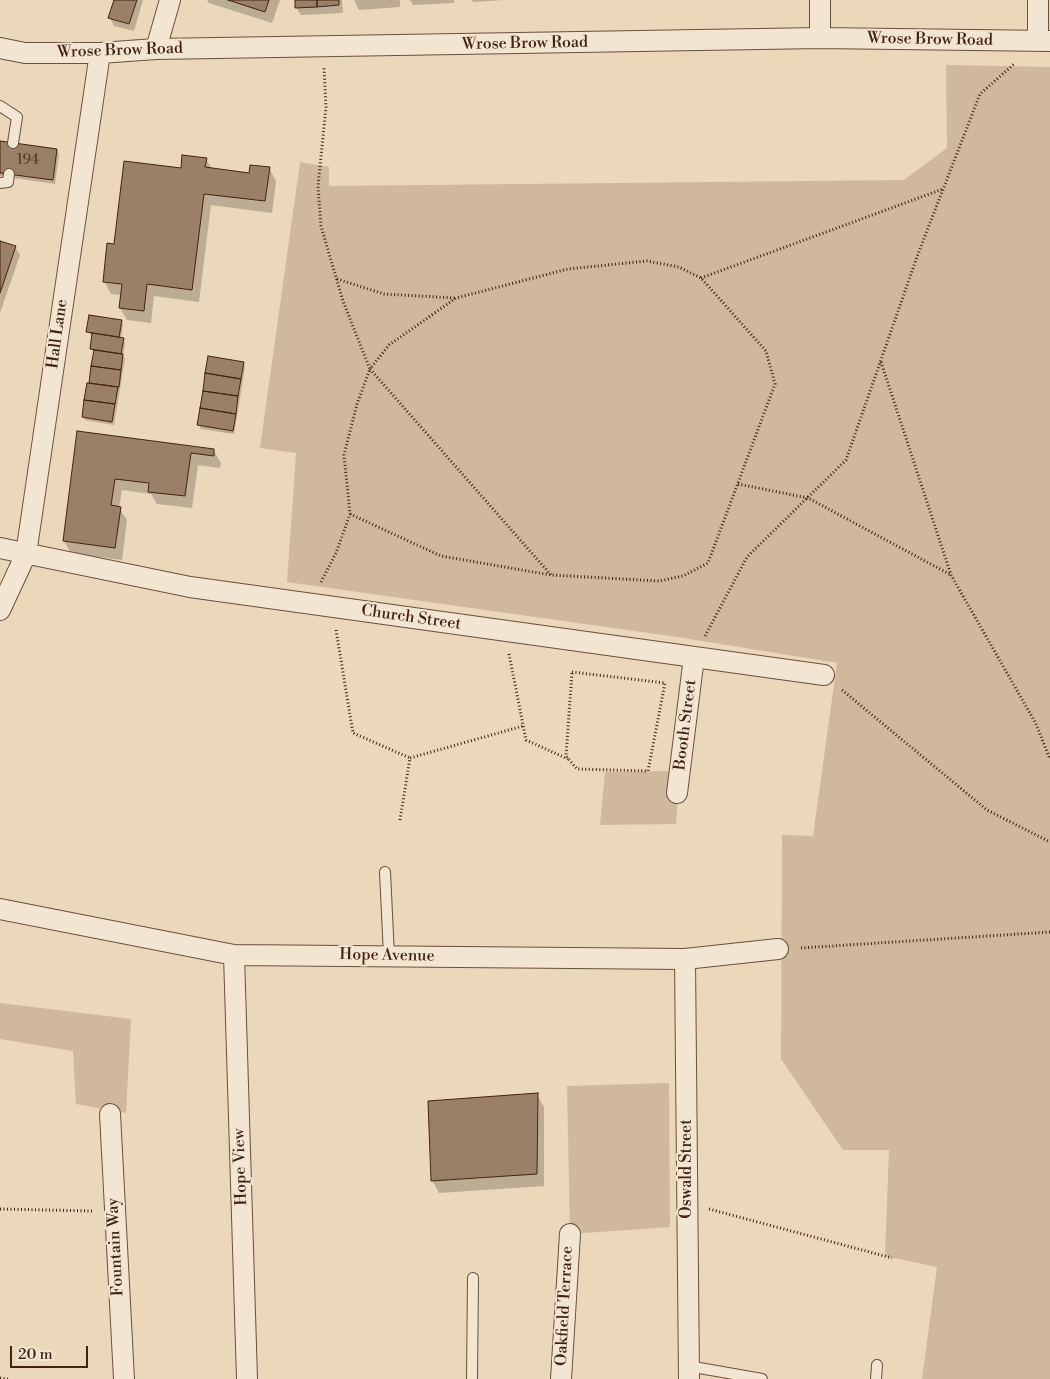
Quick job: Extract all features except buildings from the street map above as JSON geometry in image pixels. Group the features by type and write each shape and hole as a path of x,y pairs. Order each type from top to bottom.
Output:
{"street":[{"path":"156,49 170,0"},
{"path":"820,0 820,38"},
{"path":"1038,0 1044,41"},
{"name":"Wrose Brow Road","path":"0,48 25,53 100,53 156,49 820,38 1044,41"},
{"name":"Hall Lane","path":"0,610 26,554 100,53"},
{"name":"Church Street","path":"0,548 190,587 824,675"},
{"name":"Booth Street","path":"677,793 694,657"},
{"name":"Hope Avenue","path":"0,909 234,954 685,959 778,949"},
{"name":"Hope View","path":"234,954 247,1379"},
{"name":"Oswald Street","path":"685,959 689,1372"},
{"name":"Fountain Way","path":"110,1114 124,1379"},
{"name":"Oakfield Terrace","path":"561,1379 570,1234"}],"lane":[{"path":"0,106 17,117 14,143"},
{"path":"0,183 8,182 9,174"},
{"path":"385,872 389,956"},
{"path":"472,1379 473,1278"},
{"path":"876,1379 877,1365"},
{"path":"689,1372 762,1379"}],"path":[{"path":"694,657 747,557 846,460 943,189 980,94 1044,41"},
{"path":"323,47 326,107 318,186 321,226 337,279 370,369 551,575"},
{"path":"701,278 943,189"},
{"path":"337,279 384,294 456,298 568,269 647,261 679,267 701,278 766,351 775,384 708,563 683,576 659,581 551,575 441,556 350,514"},
{"path":"309,604 336,553 350,514 344,455 357,404 370,369 389,345 456,298"},
{"path":"880,362 950,575 1035,722 1050,759"},
{"path":"738,484 808,498 950,575"},
{"path":"332,607 353,733 410,758 523,726"},
{"path":"505,631 526,740 569,759 577,769 648,771 665,683 572,672 566,756 569,759"},
{"path":"824,675 987,810 1050,842"},
{"path":"400,820 410,758"},
{"path":"778,949 1050,932"},
{"path":"687,1203 892,1258"},
{"path":"0,1209 114,1211"},
{"path":"0,1378 8,1379"}],"shaded area":[{"path":"946,65 1050,67 1050,1379 922,1379 937,1267 885,1256 889,1150 843,1150 781,1059 782,835 813,836 837,663 684,638 287,582 296,453 260,448 300,162 329,167 329,186 904,180 947,148"},
{"path":"680,771 676,824 600,825 605,772"},
{"path":"0,1003 131,1019 126,1113 76,1104 73,1051 0,1039"},
{"path":"669,1083 670,1227 570,1234 567,1086"}]}
